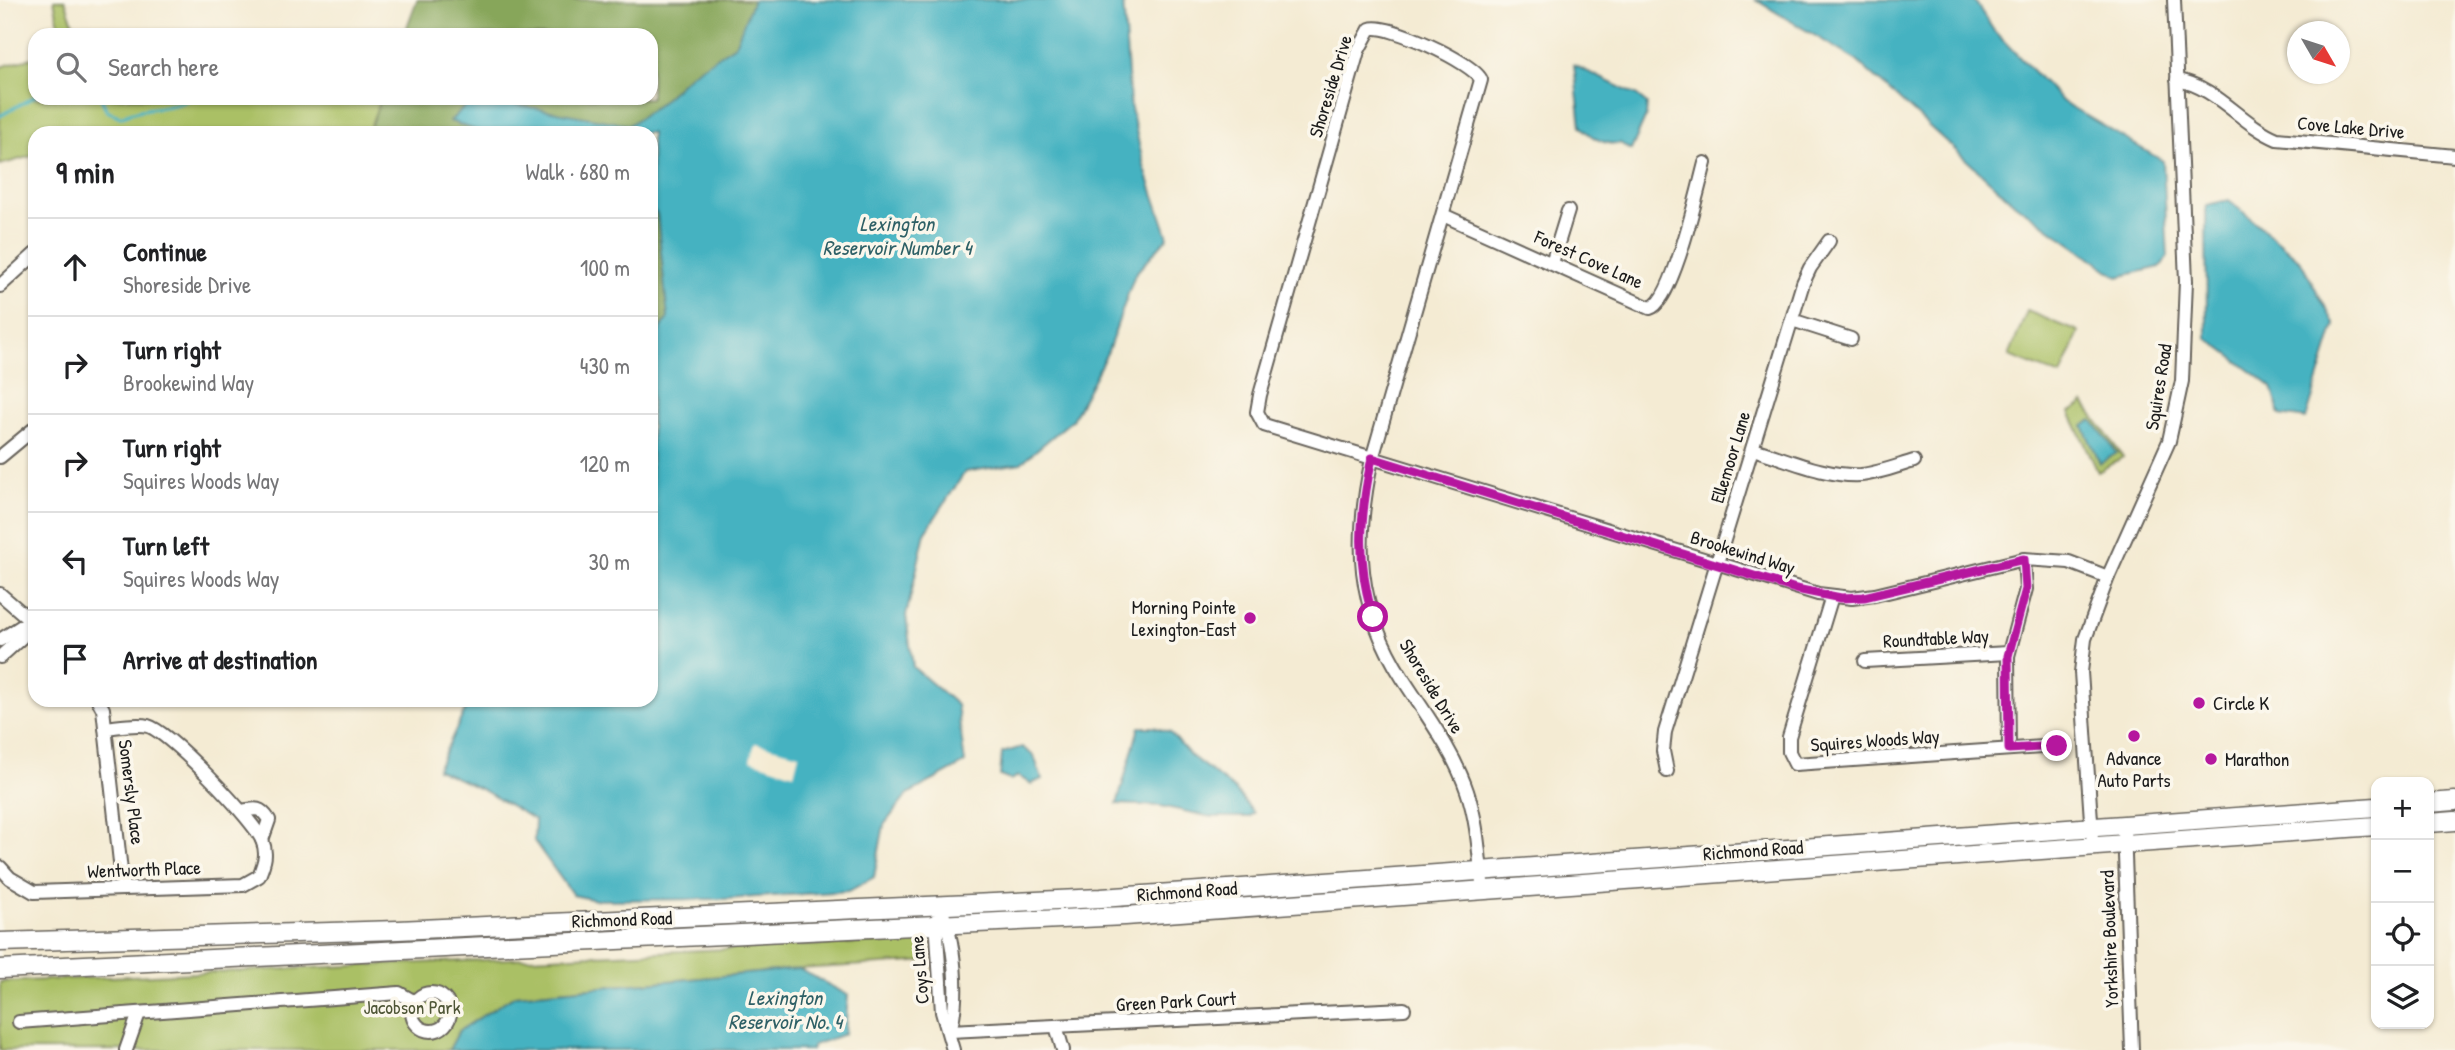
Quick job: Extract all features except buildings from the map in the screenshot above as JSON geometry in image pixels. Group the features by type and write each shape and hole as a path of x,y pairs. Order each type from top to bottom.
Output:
{"highway":[{"path":"2434,803 2455,801"},
{"name":"Richmond Road","path":"2124,836 2371,808"},
{"path":"2434,823 2455,821"},
{"name":"Richmond Road","path":"0,970 941,926 1482,882 2093,838 2371,826"},
{"name":"Richmond Road","path":"0,942 398,930 1482,882"}],"street":[{"name":"Squires Road","path":"2093,838 2085,745 2082,655 2091,619 2169,441 2182,381 2186,281 2174,0"},
{"name":"Shoreside Drive","path":"1372,458 1264,425 1257,412 1358,51 1364,36 1375,27 1387,28 1463,62 1480,76 1481,85 1372,458 1362,505 1360,537 1367,598 1392,661 1449,752 1472,808 1482,882"},
{"name":"Cove Lake Drive","path":"2176,80 2203,88 2251,127 2277,139 2455,156"},
{"name":"Forest Cove Lane","path":"1443,215 1650,308 1663,299 1672,280 1705,163"},
{"path":"1552,262 1568,211"},
{"name":"Ellemoor Lane","path":"1667,771 1663,751 1665,732 1792,320 1810,268 1829,241"},
{"path":"0,286 28,260"},
{"path":"1792,320 1851,339"},
{"path":"0,457 28,434"},
{"path":"1753,449 1815,468 1850,475 1872,473 1914,461"},
{"name":"Brookewind Way","path":"1372,458 1717,564 1832,596 1875,595 2024,559 2069,562 2108,578"},
{"path":"2009,749 2008,653 2026,589 2024,559"},
{"path":"0,594 28,615"},
{"name":"Squires Woods Way","path":"1832,596 1789,737 1789,752 1795,764 2057,746"},
{"path":"0,640 28,624"},
{"path":"0,657 28,628"},
{"name":"Roundtable Way","path":"1865,661 2008,653"},
{"name":"Somersly Place","path":"100,707 120,841 123,889"},
{"name":"Wentworth Place","path":"0,867 17,883 34,892 243,885 259,876 266,856 262,840 242,811 167,737 148,726 105,728"},
{"name":"Yorkshire Boulevard","path":"2124,836 2132,1050"},
{"name":"Coys Lane","path":"940,907 942,1013 950,1031 953,1050"},
{"path":"19,1022 400,993 415,1002"},
{"name":"Green Park Court","path":"950,1031 1404,1009"},
{"path":"126,1050 139,1013"},
{"path":"1056,1026 1063,1050"}],"green space":[{"path":"54,0 65,0 75,28 60,28"},
{"path":"417,0 753,0 736,45 691,74 658,105 658,28 407,28"},
{"path":"28,59 28,105 378,105 371,126 28,126 28,157 0,165 0,67"},
{"path":"378,105 467,105 450,121 464,126 371,126"},
{"path":"516,105 658,105 629,126"},
{"path":"658,223 668,318 658,333"},
{"path":"2027,311 2079,332 2061,376 2009,356"},
{"path":"2084,403 2123,457 2098,472 2070,412"},
{"name":"Jacobson Park","path":"926,940 930,961 799,969 515,995 459,1031 449,1050 0,1050 0,982"}],"water":[{"name":"Lexington Reservoir Number 4","path":"753,0 1123,0 1130,104 1144,166 1168,237 1135,274 1108,351 1072,420 1021,463 965,472 925,533 906,616 913,667 957,705 965,763 908,794 884,825 874,877 849,891 726,899 596,900 573,895 534,841 535,820 483,790 437,769 467,707 658,707 658,333 668,318 658,223 658,126 464,126 450,121 467,105 518,105 629,125 658,105 691,74 735,45"},
{"path":"1756,0 1974,0 1994,31 2063,102 2163,161 2168,257 2160,267 2118,277 2015,204 1857,61"},
{"path":"1574,65 1636,95 1647,104 1646,116 1631,150 1620,143 1598,140 1581,126"},
{"path":"2229,200 2300,260 2335,325 2306,419 2280,415 2272,387 2207,338 2206,205"},
{"path":"2092,420 2117,453 2100,463 2083,426"},
{"path":"1139,727 1154,727 1170,732 1190,755 1234,789 1254,813 1249,817 1211,817 1161,806 1117,804"},
{"path":"1022,747 1034,756 1042,779 1031,784 1018,776 1010,780 1000,776 1002,753"},
{"name":"Lexington Reservoir No. 4","path":"799,969 848,995 845,1034 813,1045 811,1050 449,1050 459,1031 515,995"}],"pier":[{"path":"755,743 799,754 794,774 750,760"}],"waterway":[{"path":"0,116 28,100"},
{"path":"104,105 107,111 121,117 174,105"}],"place":[{"name":"Morning Pointe Lexington-East","path":"1250,618"},
{"name":"Circle K","path":"2199,703"},
{"name":"Advance Auto Parts","path":"2134,736"},
{"name":"Marathon","path":"2211,759"}],"route":[{"path":"1373,617 1363,578 1360,537 1362,505 1372,458 1796,589 1841,598 1875,595 2024,559 2027,571 2026,589 2013,629 2008,656 2009,749 2057,746"}]}
